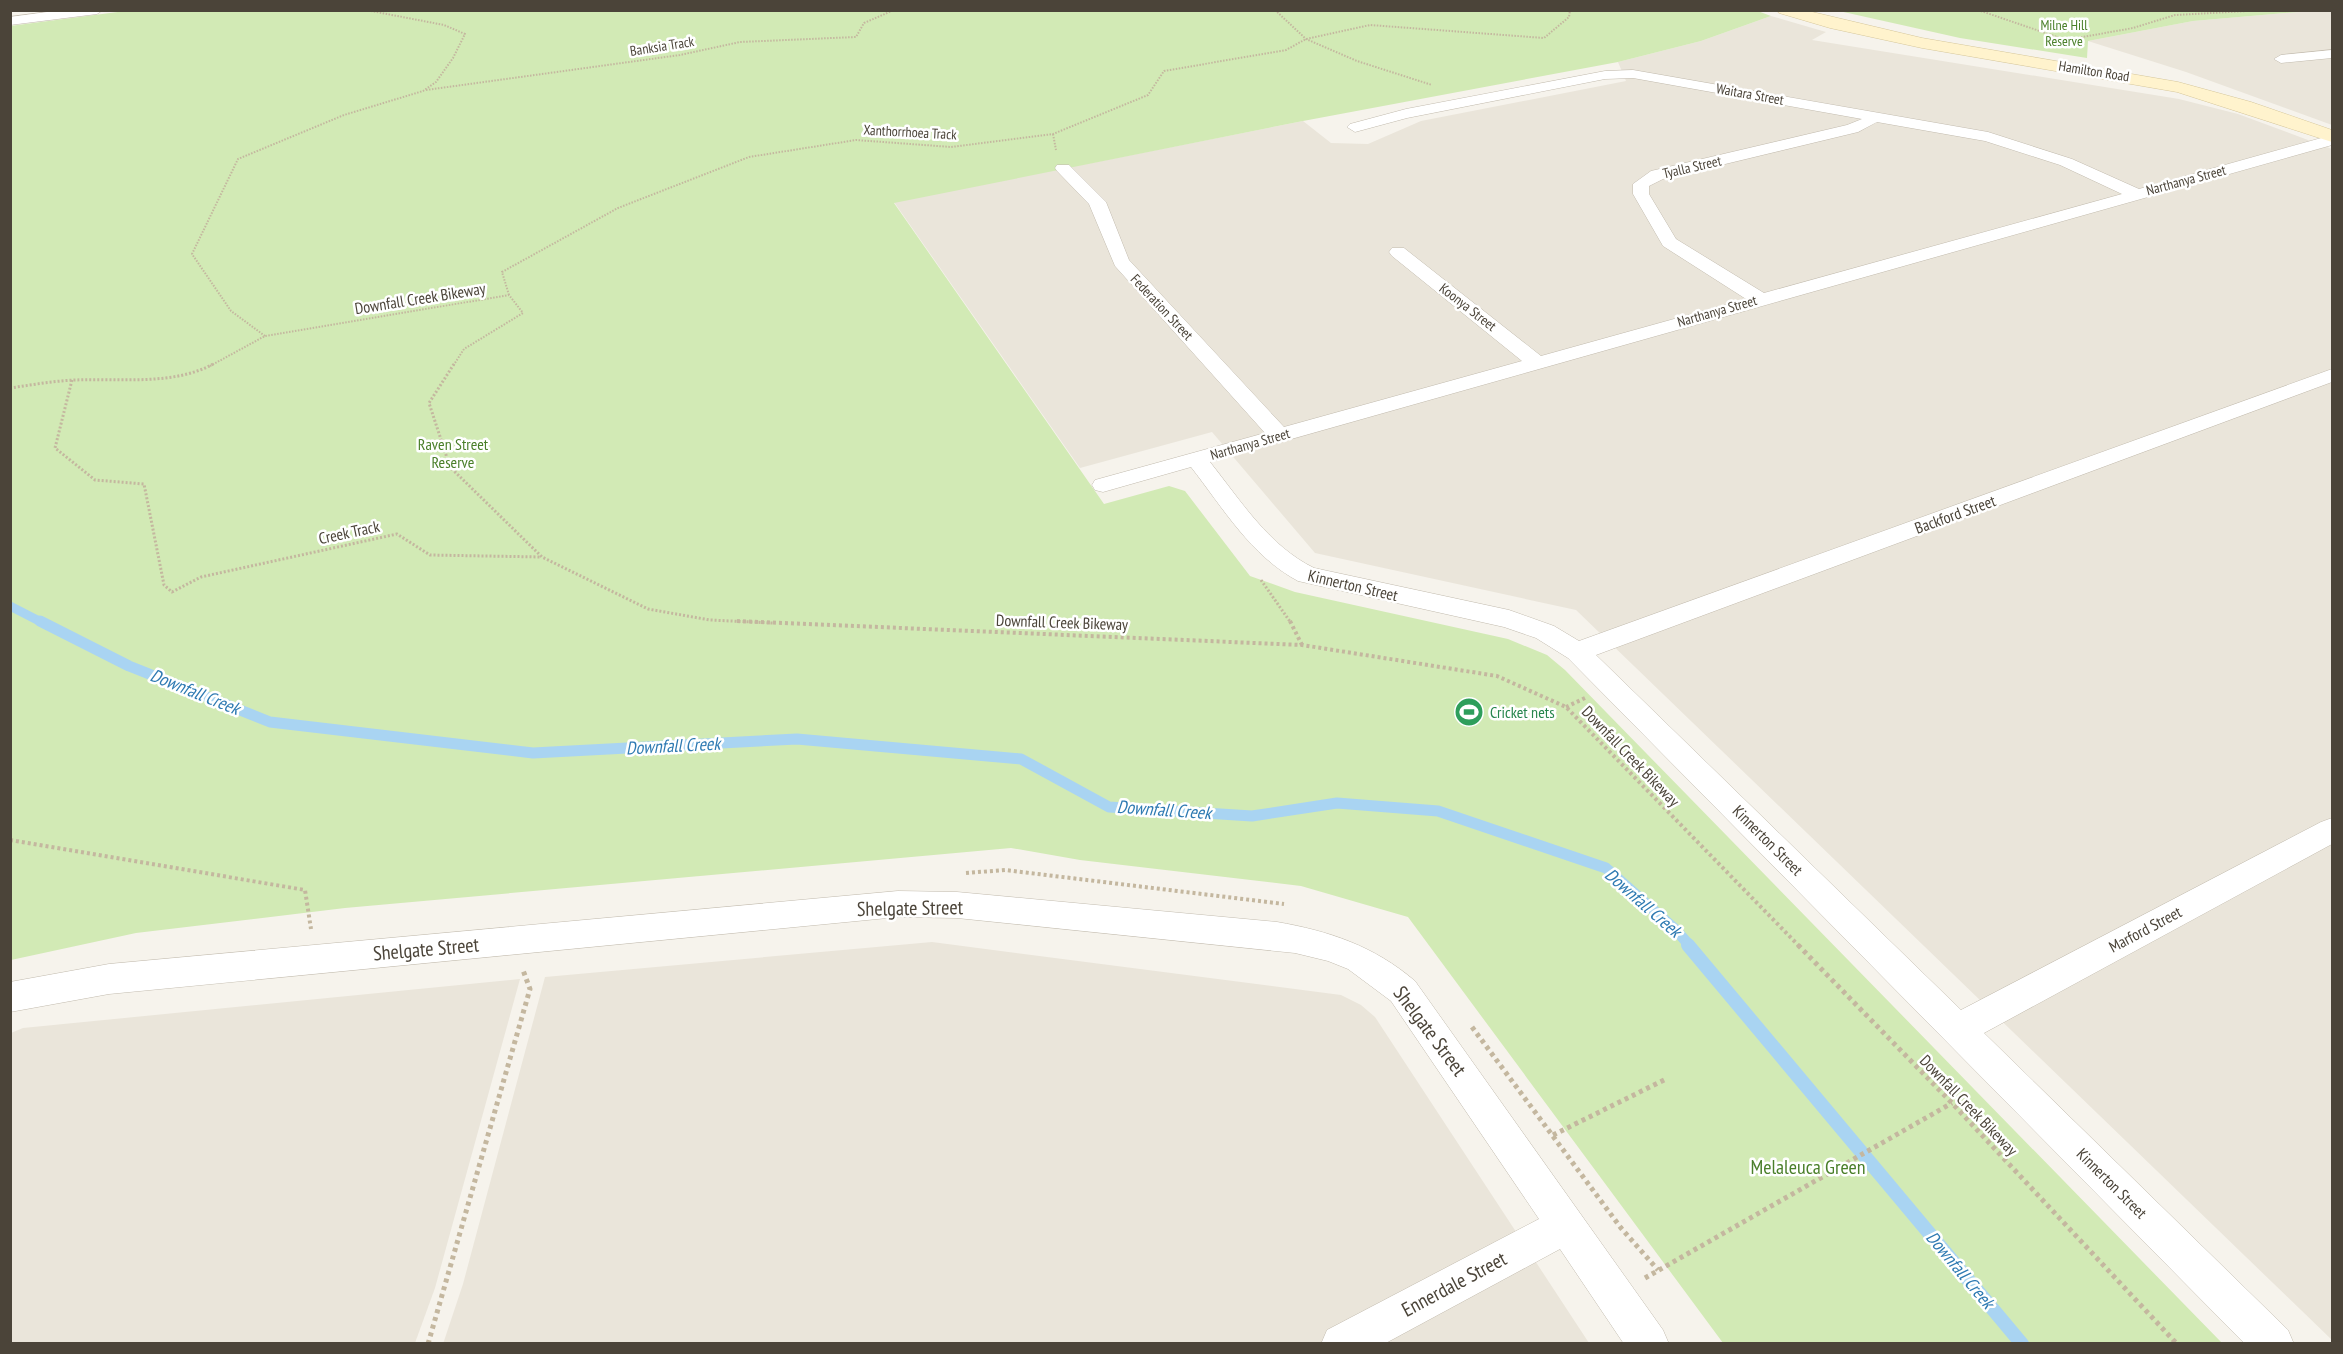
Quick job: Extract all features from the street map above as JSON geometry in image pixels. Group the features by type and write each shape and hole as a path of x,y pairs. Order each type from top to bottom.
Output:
{"main road":[{"name":"Hamilton Road","path":"1785,10 1953,49 2180,87 2257,109 2332,138"},
{"name":"Hamilton Road","path":"1805,10 1850,26"}],"street":[{"path":"10,21 92,11"},
{"path":"2281,59 2332,54"},
{"name":"Waitara Street","path":"1355,128 1481,100 1622,73 1988,137 2066,162 2137,194"},
{"name":"Tyalla Street","path":"1760,299 1669,242 1641,194 1641,184 1664,173 1852,129 1866,124 1875,116"},
{"name":"Narthanya Street","path":"1103,485 2332,138"},
{"name":"Federation Street","path":"1063,168 1097,202 1121,262 1279,435"},
{"name":"Koonya Street","path":"1398,252 1537,363"},
{"name":"Backford Street","path":"1577,652 2332,375"},
{"name":"Kinnerton Street","path":"1196,459 1270,549 1290,568 1307,575 1509,619 1545,632 1577,652 2274,1344"},
{"name":"Marford Street","path":"1958,1029 2332,830"},
{"name":"Shelgate Street","path":"10,997 109,979 898,904 957,905 1277,936 1312,942 1367,961 1403,991 1649,1344"},
{"name":"Ennerdale Street","path":"1341,1344 1567,1225"}],"path":[{"path":"265,336 231,310 192,254 238,159 344,115 423,91 436,82 453,58 465,34 444,25 366,10"},
{"name":"Banksia Track","path":"423,91 680,55 740,42 856,37 864,23 894,10"},
{"path":"1275,10 1306,39 1357,61 1481,100"},
{"path":"1306,39 1370,25 1482,36 1544,38 1569,17 1570,10"},
{"path":"1740,10 1757,10"},
{"path":"1978,10 2066,40 2133,28 2175,15 2266,10"},
{"name":"Xanthorrhoea Track","path":"509,295 502,272 618,208 749,156 856,140 951,147 1053,134 1148,95 1164,71 1286,50 1306,39"},
{"name":"Downfall Creek Bikeway","path":"10,388 72,380 166,378 201,370 265,336 509,295 523,313 464,349 429,403 450,467 542,557 648,609 710,620 1302,645 1497,676 1566,707 1952,1103 2177,1344"},
{"path":"72,380 55,448 95,480 144,484 164,585"},
{"name":"Creek Track","path":"164,585 172,592 201,577 397,534 430,555 542,557"},
{"path":"10,840 305,890 311,929"},
{"path":"958,874 1005,870 1279,902 1290,906"},
{"path":"310,923 304,924 303,930 322,928"},
{"path":"428,1344 530,989 523,969"},
{"path":"1466,1020 1481,1037 1621,1228 1658,1270"},
{"path":"1553,1135 1666,1079"},
{"path":"1616,1295 1794,1191 1914,1127 1952,1103"}],"shaded area":[{"path":"2332,11 2332,125 2186,72 2088,41 2193,21"},
{"path":"1771,16 1826,32 1812,40 2179,99 2238,114 2332,149 2332,1340 1576,610 1315,553 1212,432 1080,468 894,202 1303,121 1331,143 1368,144 1421,121 1626,81 1618,62 1701,41"},
{"path":"932,942 1341,995 1361,1005 1375,1017 1589,1343 443,1344 463,1284 545,977"},
{"path":"520,979 435,1288 415,1343 11,1343 11,1033 23,1028"}],"green space":[{"name":"Raven Street Reserve","path":"133,10 1755,10 1771,16 1701,41 1618,62 1303,121 894,203 1104,504 1169,486 1185,491 1250,576 1295,592 1508,639 1547,655 1565,670 2222,1343 1723,1343 1408,917 1301,886 1080,860 1011,848 345,908 136,933 11,960 10,26"},
{"name":"Milne Hill Reserve","path":"1839,11 2309,11 2193,21 2088,41 2087,58 1960,38"}],"waterway":[{"name":"Downfall Creek","path":"10,606 43,623"},
{"name":"Downfall Creek","path":"40,621 129,666 270,722 533,753 797,739 1021,759 1109,807 1252,816 1337,803 1438,811 1606,868 1676,930 1690,946"},
{"name":"Downfall Creek","path":"1688,945 2022,1344"}],"place":[{"name":"Cricket nets","path":"1469,712"}],"park label":[{"name":"Melaleuca Green","path":"1808,1167"}]}
